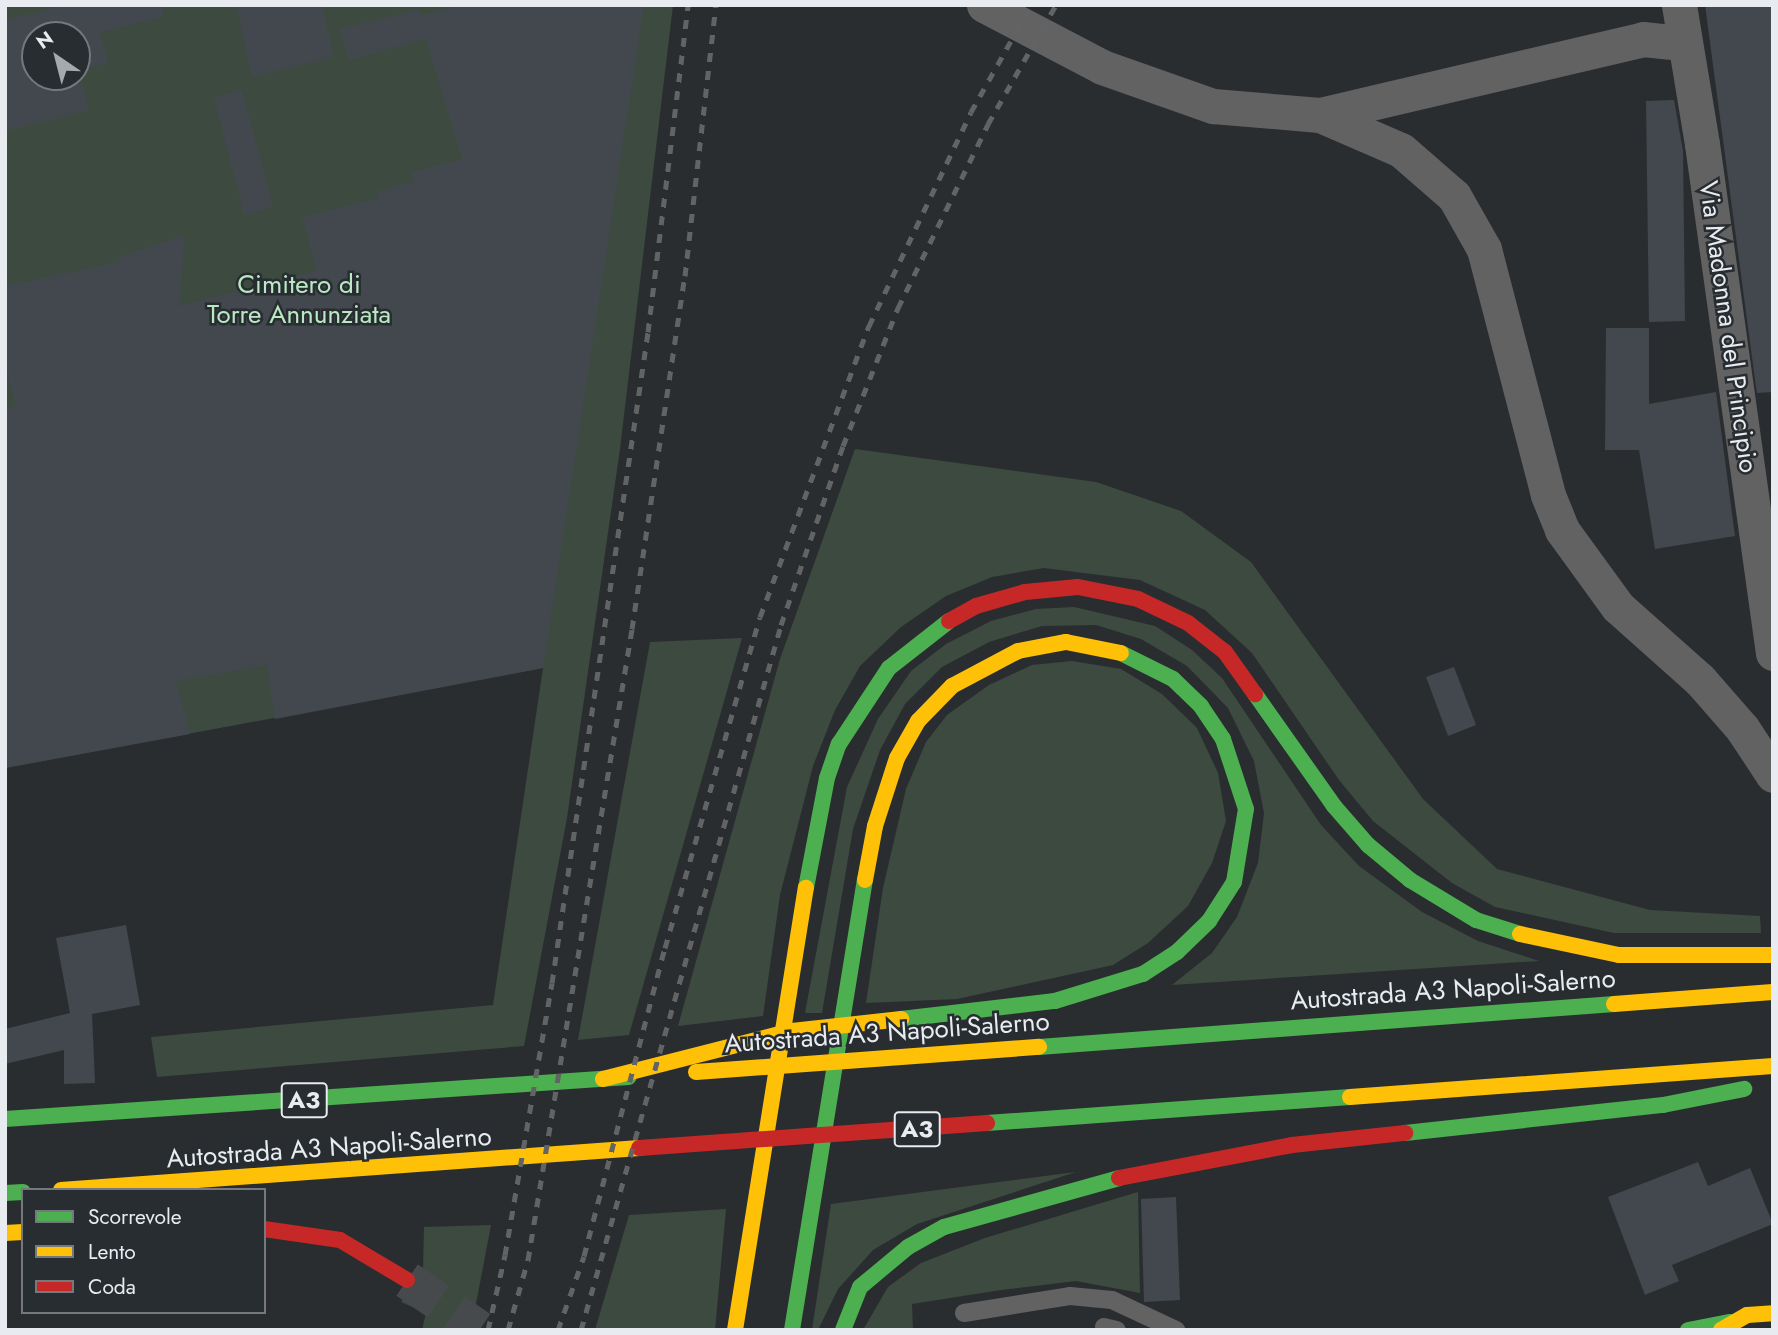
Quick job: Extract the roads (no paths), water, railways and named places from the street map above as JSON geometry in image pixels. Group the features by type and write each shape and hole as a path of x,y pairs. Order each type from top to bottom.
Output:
{"highway":[{"path":"735,1330 745,1246 790,968 827,778 839,744 889,668 933,630 976,606 1025,592 1078,587 1138,599 1188,623 1225,652 1334,806 1368,845 1410,880 1476,920 1545,942 1619,955 1773,954"},
{"path":"603,1079 792,1031 1055,1001 1107,988 1143,974 1177,952 1209,921 1234,882 1245,809 1223,739 1201,706 1173,679 1133,655 1103,646 1066,642 1018,652 981,668 952,686 918,721 897,758 875,826 851,960 805,1231 792,1330"},
{"name":"Autostrada A3 Napoli-Salerno","path":"5,1119 603,1079 1773,992"},
{"name":"Autostrada A3 Napoli-Salerno","path":"89,1188 1773,1066"},
{"path":"843,1330 860,1287 908,1247 944,1227 1021,1203 1129,1176 1292,1145 1664,1105 1773,1083"},
{"path":"266,1229 288,1228 340,1240 407,1280"},
{"path":"1688,1330 1749,1315"}],"street":[{"path":"984,5 1102,66 1213,106 1320,114 1643,39 1682,43"},
{"name":"Via Madonna del Principio","path":"1679,5 1682,43 1702,144 1773,653"},
{"path":"1320,114 1401,150 1454,196 1484,248 1548,495 1562,530 1618,607 1700,680 1742,728 1773,775"}],"lane":[{"path":"964,1313 1070,1296 1112,1300 1176,1330"}],"tunnel":[{"path":"407,1280 480,1330"}],"railway":[{"path":"488,1330 505,1255 552,983 648,332 688,5"},
{"path":"508,1330 528,1260 632,629 685,276 716,5"},
{"path":"558,1330 584,1256 665,948 760,617 869,326 971,112 1031,5"},
{"path":"581,1330 781,625 843,446 898,308 988,124 1056,5"}],"park label":[{"name":"Cimitero di Torre Annunziata","path":"299,300"}]}
